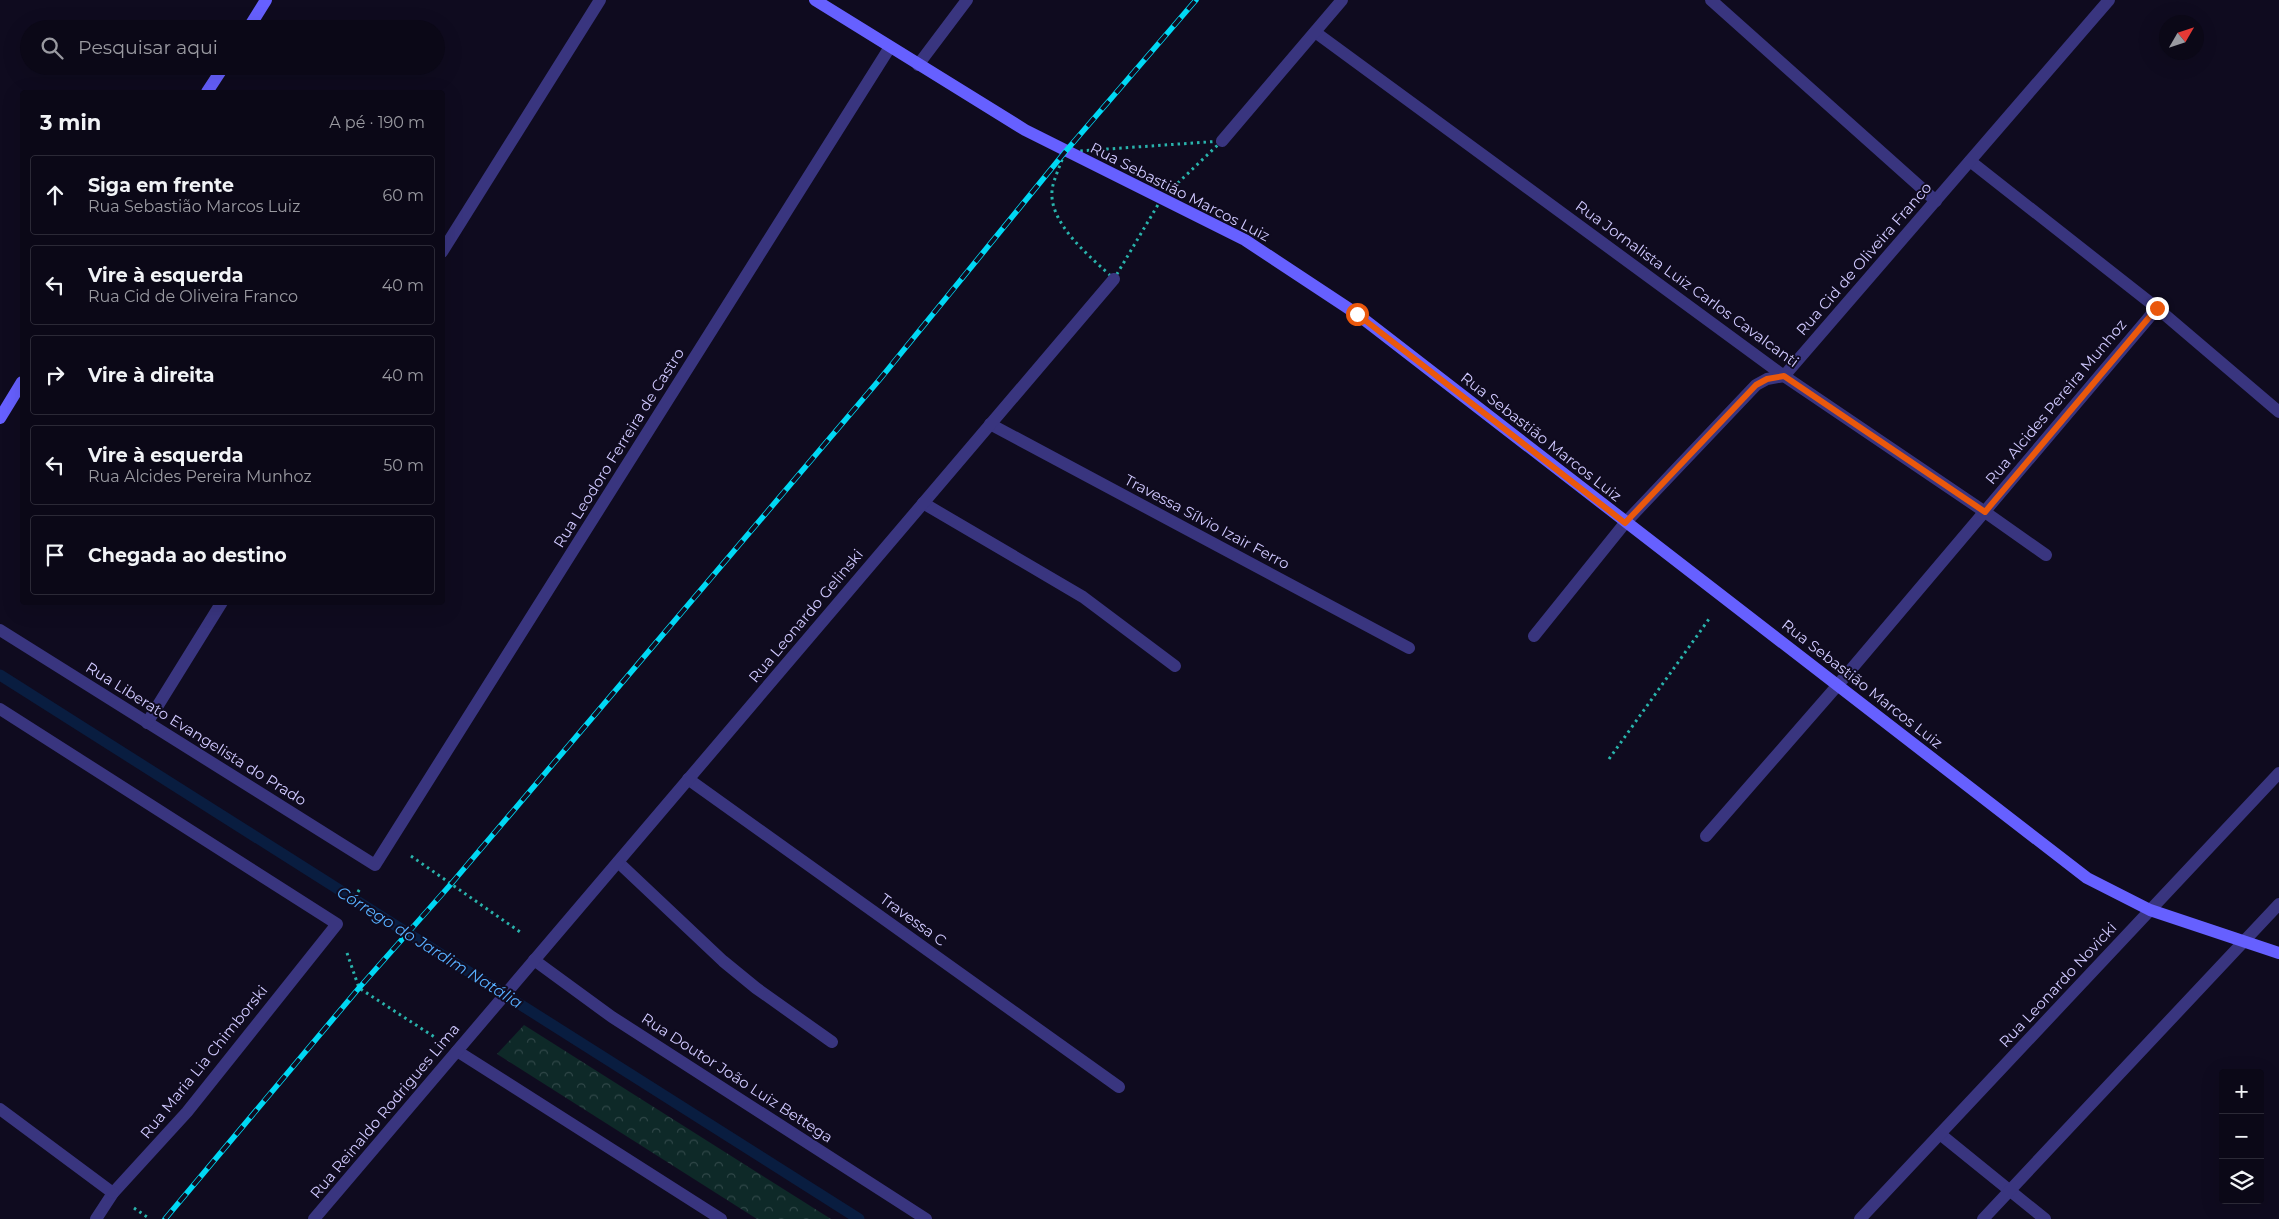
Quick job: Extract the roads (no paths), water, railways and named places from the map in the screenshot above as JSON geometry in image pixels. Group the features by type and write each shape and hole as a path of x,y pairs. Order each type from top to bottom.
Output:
{"main road":[{"path":"254,20 266,0"},
{"name":"Rua Sebastião Marcos Luiz","path":"815,0 984,106 1065,152 1237,236 1298,273 1357,314 2058,857 2094,882 2150,910 2279,953"},
{"path":"208,90 218,75"},
{"path":"0,418 20,385"}],"street":[{"path":"445,247 600,0"},
{"path":"918,65 968,0"},
{"path":"1222,141 1342,0"},
{"path":"1711,0 1936,201"},
{"name":"Rua Cid de Oliveira Franco","path":"1784,376 2109,0"},
{"name":"Rua Jornalista Luiz Carlos Cavalcanti","path":"1315,32 1784,376 2046,555"},
{"name":"Rua Leodoro Ferreira de Castro","path":"374,865 890,48"},
{"path":"1970,161 2157,308 2279,412"},
{"name":"Rua Leonardo Gelinski","path":"522,974 1114,279"},
{"name":"Rua Alcides Pereira Munhoz","path":"1706,836 1837,686 2157,308"},
{"path":"1534,636 1625,523 1756,385 1767,379 1784,376"},
{"name":"Travessa Sílvio Izair Ferro","path":"990,424 1409,648"},
{"path":"923,503 1082,597 1175,666"},
{"path":"147,723 220,605"},
{"name":"Rua Liberato Evangelista do Prado","path":"0,630 374,865"},
{"name":"Rua Maria Lia Chimborski","path":"0,709 337,924 187,1112 113,1193 96,1219"},
{"name":"Rua Leonardo Novicki","path":"1860,1219 2279,772"},
{"name":"Travessa C","path":"688,779 1119,1087"},
{"path":"618,862 723,961 756,988 832,1042"},
{"path":"1983,1219 2279,904"},
{"name":"Rua Doutor João Luiz Bettega","path":"534,960 612,1017 926,1219"},
{"name":"Rua Reinaldo Rodrigues Lima","path":"314,1219 522,974"},
{"path":"457,1051 721,1219"},
{"path":"0,1109 113,1193"},
{"path":"1940,1134 2045,1219"}],"waterway":[{"name":"Córrego do Jardim Natália","path":"0,675 859,1219"}],"railway":[{"path":"165,1219 359,988 451,884 880,379 1065,152 1196,0"}]}
